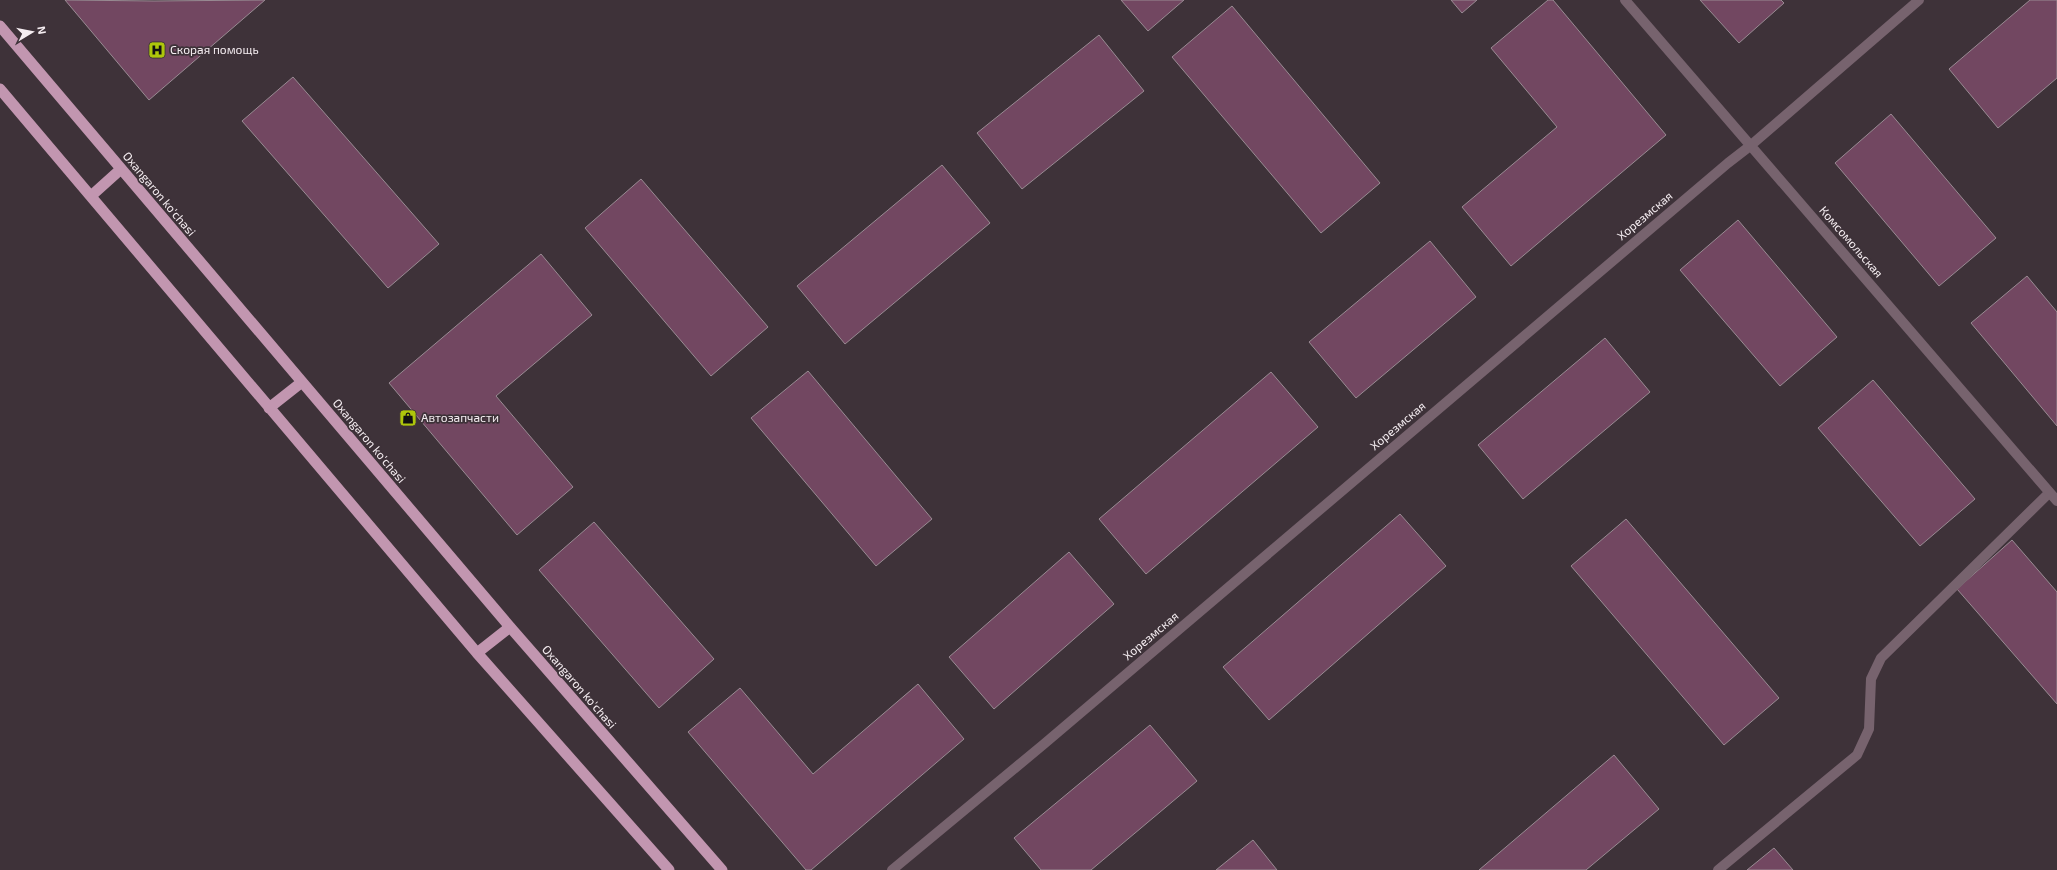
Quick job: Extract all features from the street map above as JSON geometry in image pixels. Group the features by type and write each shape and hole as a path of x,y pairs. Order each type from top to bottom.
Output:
{"highway":[{"name":"Oxangaron ko'chasi","path":"0,26 510,627 722,870"},
{"path":"0,89 477,653 669,870"},
{"path":"91,196 121,169"},
{"path":"269,408 302,382"},
{"path":"477,653 510,627"}],"street":[{"name":"Комсомольская","path":"1625,0 2057,501"},
{"name":"Хорезмская","path":"892,870 1056,734 1715,174 1750,146 1919,0"},
{"path":"1718,870 1856,754 1869,729 1872,679 1881,658 2049,492"}],"building":[{"name":"Скорая помощь","path":"65,0 154,1 265,0 149,100"},
{"path":"1121,0 1184,0 1148,31"},
{"path":"1451,0 1477,0 1462,13"},
{"path":"1548,0 1553,0 1666,135 1511,266 1462,207 1557,127 1491,48"},
{"path":"1700,0 1781,0 1784,3 1739,43"},
{"path":"2030,0 2057,0 2057,78 1998,128 1949,69"},
{"path":"1232,6 1380,183 1321,233 1172,57"},
{"path":"1099,35 1144,91 1022,189 977,133"},
{"path":"293,77 439,244 388,288 242,121"},
{"path":"1891,114 1996,238 1939,286 1835,163"},
{"path":"942,165 990,223 845,344 797,286"},
{"path":"641,179 768,327 711,376 585,228"},
{"path":"1738,220 1837,337 1780,386 1680,270"},
{"path":"1430,241 1476,297 1356,398 1309,342"},
{"path":"541,254 592,315 496,396 573,487 517,535 389,383"},
{"path":"2027,276 2057,312 2057,426 1971,323"},
{"path":"1605,338 1650,392 1523,499 1478,445"},
{"path":"808,371 932,519 876,566 751,418"},
{"path":"1271,372 1318,427 1146,574 1099,519"},
{"path":"1873,380 1975,499 1920,546 1818,428"},
{"path":"1400,514 1446,566 1269,720 1223,667"},
{"path":"1626,519 1779,698 1724,745 1571,566"},
{"path":"594,522 714,659 659,708 539,570"},
{"path":"2012,540 2057,592 2057,704 1957,589"},
{"path":"1069,552 1114,604 994,709 949,657"},
{"path":"918,684 964,739 811,870 806,870 688,732 740,688 813,774"},
{"path":"1150,725 1197,781 1091,870 1041,870 1014,838"},
{"path":"1614,755 1659,809 1586,870 1479,870"},
{"path":"1253,840 1277,870 1216,870"},
{"path":"1774,848 1793,870 1747,870"}],"place":[{"name":"Скорая помощь","path":"157,50"},
{"name":"Автозапчасти","path":"408,418"}]}
